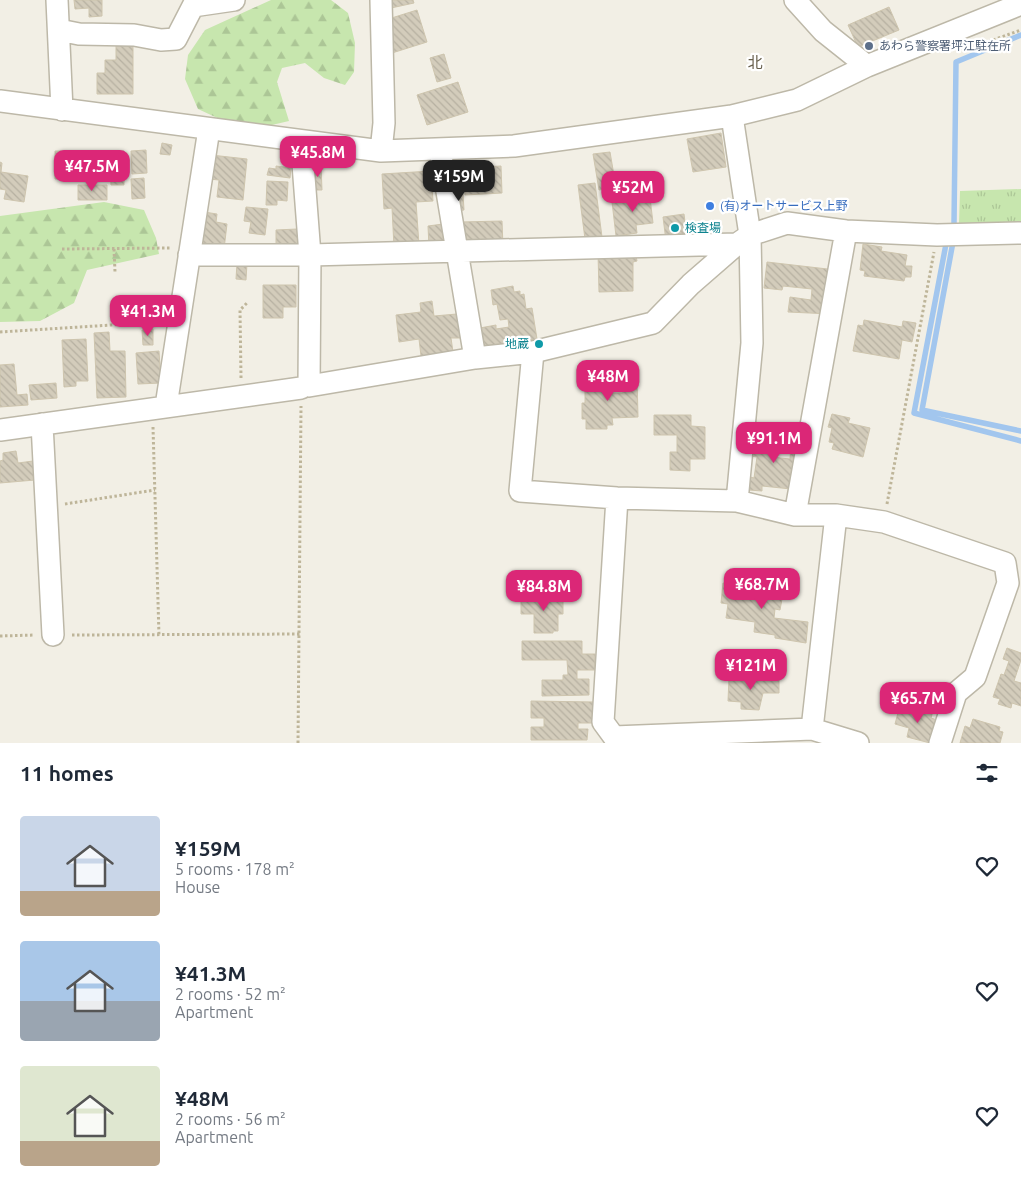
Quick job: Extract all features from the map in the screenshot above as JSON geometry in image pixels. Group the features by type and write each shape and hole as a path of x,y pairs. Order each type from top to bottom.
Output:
{"street":[{"path":"57,0 62,110"},
{"path":"59,30 79,34 134,35 161,40 176,39 194,3 234,0"},
{"path":"381,0 384,123 382,152"},
{"path":"795,0 823,32 867,66"},
{"path":"0,101 382,152 514,146 732,116 797,100 867,66 1021,4"},
{"path":"732,116 752,343 737,500"},
{"path":"159,408 183,251 209,129"},
{"path":"304,142 303,164 310,254 309,386 476,358 533,352 653,323 691,284 744,240 787,223 846,231 937,235 1021,233"},
{"path":"440,150 476,358"},
{"path":"795,515 846,231"},
{"path":"183,251 310,254 456,251 744,240"},
{"path":"533,352 520,491 617,498 737,500 795,515 836,515 884,522 1006,563 1008,583 975,677 956,693 940,743"},
{"path":"0,430 301,388"},
{"path":"42,424 54,635"},
{"path":"617,498 603,722 614,737 812,729 858,743"},
{"path":"812,729 836,515"}],"path":[{"path":"884,522 937,235"},
{"path":"62,249 183,251"},
{"path":"114,249 115,272"},
{"path":"242,396 240,310 248,302"},
{"path":"0,332 166,322"},
{"path":"298,743 301,634 301,388"},
{"path":"159,408 156,490 159,636"},
{"path":"46,506 156,490"},
{"path":"0,636 301,634"}],"green space":[{"path":"271,0 331,0 348,13 355,43 354,72 345,85 324,78 305,63 282,68 277,82 289,121 259,128 226,122 198,109 185,79 188,55 205,30"},
{"path":"1021,189 1021,223 959,224 960,191"},
{"path":"104,202 144,210 156,238 159,254 87,270 74,303 40,321 0,322 0,216"}],"building":[{"path":"74,0 102,0 102,16 89,17 89,8 75,9"},
{"path":"389,0 413,0 414,3 391,8"},
{"path":"889,7 899,30 858,47 848,25"},
{"path":"417,10 427,42 392,53 382,21"},
{"path":"116,41 133,41 133,94 97,94 97,73 105,73 105,60 116,60"},
{"path":"444,54 451,78 437,82 430,58"},
{"path":"458,82 468,112 427,125 417,95"},
{"path":"721,133 726,167 693,172 687,139"},
{"path":"162,143 172,145 170,155 160,154"},
{"path":"146,150 147,173 132,174 131,151"},
{"path":"55,151 96,151 96,162 81,162 81,179 55,179"},
{"path":"110,151 124,151 124,185 111,185"},
{"path":"610,152 616,187 599,190 593,154"},
{"path":"211,155 247,159 243,200 217,197 219,180 209,179"},
{"path":"0,162 2,163 1,172 28,176 24,202 4,199 6,190 0,189"},
{"path":"276,166 291,168 290,178 267,175 269,168 276,169"},
{"path":"314,166 321,166 322,190 315,190"},
{"path":"501,166 502,193 465,195 464,168"},
{"path":"431,171 433,201 416,202 419,245 394,247 392,208 384,209 382,174"},
{"path":"144,178 145,198 132,199 131,179"},
{"path":"267,181 288,182 287,201 277,200 277,205 266,205"},
{"path":"595,183 602,237 585,239 578,185"},
{"path":"78,185 107,185 107,200 78,200"},
{"path":"649,189 653,223 636,225 637,233 616,236 612,202 634,199 633,191"},
{"path":"463,194 464,210 455,211 454,195"},
{"path":"246,207 268,209 265,235 249,233 251,222 244,221"},
{"path":"204,212 217,214 216,222 227,224 224,249 199,246"},
{"name":"検査場","path":"684,214 687,238 666,241 663,217"},
{"path":"502,221 503,247 462,249 461,222"},
{"path":"443,224 445,246 429,247 428,226"},
{"path":"297,229 298,245 276,244 276,230"},
{"path":"863,244 882,247 881,251 907,255 905,266 912,266 911,277 905,277 904,281 864,276 865,271 860,270"},
{"path":"598,253 636,256 637,261 633,262 633,291 599,292"},
{"path":"767,262 836,270 831,314 788,312 790,297 811,300 812,289 783,286 782,290 764,288"},
{"path":"237,263 247,263 246,280 236,279"},
{"path":"263,285 296,285 296,307 283,307 283,318 263,318"},
{"path":"513,286 514,292 520,291 520,295 524,294 526,309 532,308 537,339 513,343 512,339 506,340 507,345 483,349 480,328 496,325 496,329 509,327 508,319 500,320 497,304 493,305 491,290"},
{"path":"432,301 434,316 457,314 460,338 451,338 453,352 421,356 419,339 399,342 396,315 421,312 420,303"},
{"path":"864,320 902,327 903,321 916,323 912,342 902,340 899,359 853,351 858,325 863,326"},
{"path":"153,329 153,345 143,345 142,330"},
{"path":"109,332 110,351 125,351 126,397 97,398 94,333"},
{"path":"86,339 88,381 76,381 76,386 64,387 62,340"},
{"path":"159,351 161,383 138,384 136,353"},
{"path":"14,364 17,395 27,394 28,405 0,407 0,365"},
{"path":"606,375 606,393 623,393 622,378 637,377 638,417 612,418 613,425 607,425 607,429 586,429 586,419 582,419 582,403 585,403 585,376"},
{"path":"56,383 57,398 31,400 29,385"},
{"path":"832,414 850,418 848,423 870,428 863,457 832,449 834,443 829,442 832,428 828,427"},
{"path":"654,415 691,415 691,426 705,427 705,459 690,459 690,471 670,470 670,452 677,452 677,435 654,435"},
{"path":"754,429 770,431 768,451 771,452 771,457 790,459 791,445 809,447 791,489 762,486 762,491 749,490 750,477 754,478 757,457 750,456"},
{"path":"16,451 18,463 33,461 35,480 0,483 0,461 3,460 3,453"},
{"path":"754,580 779,583 777,598 782,599 780,610 775,609 774,618 808,622 806,643 775,638 775,635 754,632 755,622 726,618 728,604 721,603 723,583 753,588"},
{"path":"549,593 563,593 563,614 558,614 558,631 553,631 553,633 534,633 534,614 521,614 521,597 549,597"},
{"path":"522,641 582,641 582,654 595,654 595,670 577,670 577,679 589,679 589,695 542,696 542,680 563,680 563,675 568,675 567,660 522,660"},
{"path":"1007,648 1021,653 1021,660 1014,681 1021,683 1021,706 1012,703 1011,708 998,704 1000,699 993,697 1001,674 1004,675 1009,661 1003,659"},
{"path":"729,678 779,680 779,693 763,693 759,710 741,709 741,702 728,701"},
{"path":"531,701 594,702 594,723 578,723 578,729 588,729 587,740 531,740 531,727 544,727 544,718 531,718"},
{"path":"922,708 933,711 931,718 937,720 930,743 907,737 909,728 895,724 899,709 920,715"},
{"path":"973,719 1000,727 999,731 1003,732 1000,743 960,743 965,726 970,728"}],"waterway":[{"path":"954,224 956,62 1021,35"},
{"path":"953,242 922,410 1021,431"},
{"path":"946,244 914,413 1021,441"}],"place":[{"name":"あわら警察署坪江駐在所","path":"869,46"},
{"name":"(有)オートサービス上野","path":"710,206"},
{"name":"検査場","path":"675,228"},
{"name":"地蔵","path":"539,344"}],"district":[{"name":"北","path":"755,63"}]}
